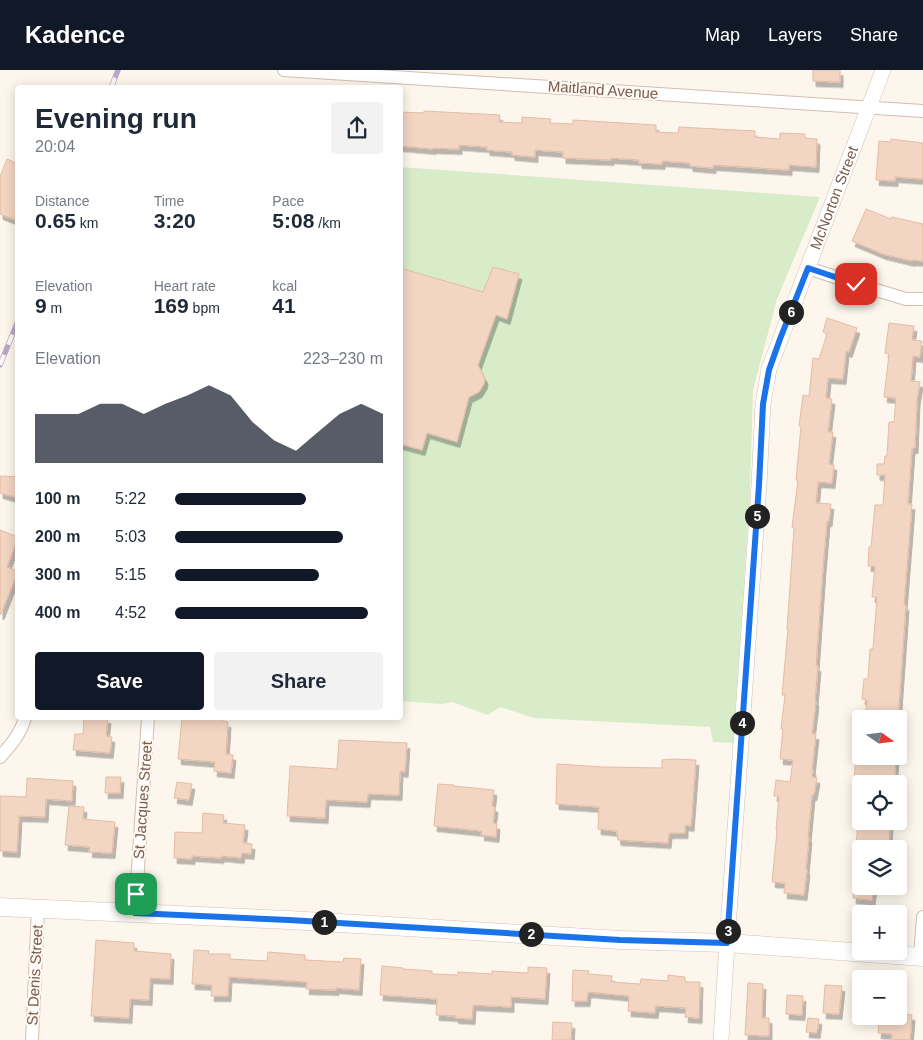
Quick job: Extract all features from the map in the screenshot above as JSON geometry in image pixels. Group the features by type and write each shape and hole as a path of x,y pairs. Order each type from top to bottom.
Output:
{"main road":[{"path":"0,907 299,920 620,940 727,943 921,957"}],"street":[{"name":"Maitland Avenue","path":"284,70 923,111"},
{"name":"McNorton Street","path":"721,1040 763,404 769,370 780,339 883,70"},
{"path":"808,268 906,299 923,299"},
{"path":"0,757 13,743 24,720"},
{"name":"St Jacques Street","path":"135,913 148,720"},
{"name":"St Denis Street","path":"32,1040 38,909"},
{"path":"921,957 923,917"}],"green space":[{"path":"403,167 820,197 777,299 753,390 750,492 733,743 713,742 710,727 534,718 500,707 488,715 452,702 442,704 403,701"}],"building":[{"path":"813,70 840,70 840,82 813,81"},
{"path":"424,111 500,115 499,122 522,123 522,117 551,119 550,123 573,124 573,120 656,125 656,132 678,133 679,127 755,131 755,137 780,139 780,133 805,134 805,138 817,139 816,167 789,165 789,170 713,165 713,168 690,166 690,163 662,161 662,164 639,163 639,160 611,158 611,160 563,158 563,152 535,150 535,157 512,155 512,152 487,150 487,147 459,145 459,149 433,149 403,146 403,112 424,113"},
{"path":"891,139 923,143 923,179 895,177 895,181 876,180 879,141 891,142"},
{"path":"7,159 15,163 15,220 0,214 0,177"},
{"path":"866,209 891,219 892,217 923,224 923,261 912,261 883,254 852,241"},
{"path":"493,267 519,274 507,319 496,315 478,365 485,379 484,384 479,392 469,397 457,442 427,433 422,450 403,445 403,269 483,292"},
{"path":"827,318 857,328 849,352 846,351 843,379 828,378 826,398 832,399 828,432 833,432 829,464 834,465 832,483 818,482 816,503 831,504 829,521 827,521 823,567 816,666 818,666 816,701 812,734 816,734 812,777 817,778 814,795 812,795 804,895 784,893 785,883 772,882 779,796 774,796 776,780 790,782 793,760 780,759 785,695 782,695 794,528 792,527 798,481 796,480 801,426 799,426 803,395 809,396 813,358 819,359 827,334 823,332"},
{"path":"889,323 914,326 912,340 922,341 920,357 913,356 911,381 920,382 917,400 915,448 912,448 908,504 912,504 899,710 866,710 867,700 862,699 864,679 868,679 870,649 873,649 877,597 872,597 875,566 868,566 869,547 871,547 875,505 883,505 885,475 877,475 877,464 884,464 885,456 887,456 889,422 894,422 896,398 884,397 889,354 885,353"},
{"path":"0,476 15,477 15,497 0,493"},
{"path":"0,530 15,536 15,545 7,567 15,570 15,579 0,614"},
{"path":"84,720 108,720 106,736 112,737 110,753 73,750 75,734 83,734"},
{"path":"182,720 222,720 228,722 226,754 233,755 231,773 214,771 215,762 178,759"},
{"path":"339,740 407,743 405,772 400,771 399,795 368,794 367,802 326,800 325,818 287,816 290,766 337,769"},
{"path":"662,760 696,760 691,826 685,825 685,833 669,833 668,843 618,840 617,831 598,829 599,807 556,804 557,764 662,768"},
{"path":"855,765 895,765 895,775 855,775"},
{"path":"106,777 121,777 120,793 105,793"},
{"path":"27,778 73,781 72,801 46,799 45,817 19,816 17,852 0,851 0,796 26,797"},
{"path":"177,782 192,784 189,800 174,798"},
{"path":"438,784 494,790 492,806 495,807 493,823 497,824 496,837 481,835 482,831 434,826"},
{"path":"69,806 84,807 83,819 115,822 112,853 89,852 90,847 65,845"},
{"path":"203,813 224,815 223,823 245,825 243,843 252,844 251,854 242,853 241,858 192,856 192,859 174,858 175,832 202,833"},
{"path":"857,830 890,830 889,840 857,840"},
{"path":"853,895 873,895 872,900 853,898"},
{"path":"96,940 134,943 134,951 171,954 170,979 150,978 149,1000 130,999 129,1018 91,1016"},
{"path":"194,950 209,951 208,954 230,954 230,959 267,961 268,952 305,955 305,960 343,962 344,958 361,959 359,990 336,988 336,990 306,989 307,982 229,977 228,996 211,996 212,985 192,984"},
{"path":"382,966 432,971 432,974 458,975 458,972 492,974 492,971 528,973 528,967 547,968 545,999 511,997 511,1007 473,1005 472,1019 436,1015 437,999 380,995"},
{"path":"573,970 589,971 588,974 612,976 611,982 640,984 641,979 668,981 668,975 685,977 685,982 700,982 699,1018 685,1017 686,1008 656,1006 655,1013 628,1011 629,996 588,992 587,1001 572,1001"},
{"path":"748,983 763,984 762,1018 769,1018 769,1036 745,1035"},
{"path":"825,985 842,986 839,1014 823,1013"},
{"path":"787,995 803,996 802,1015 786,1014"},
{"path":"907,1014 912,1015 910,1040 892,1039 892,1034 878,1033 879,1025 907,1025"},
{"path":"808,1018 819,1019 817,1033 806,1032"},
{"path":"553,1022 572,1023 571,1040 552,1040"}],"railway":[{"path":"112,85 118,70"},
{"path":"0,365 15,328"}],"route":[{"path":"136,894 135,913 289,920 620,940 727,943 763,404 769,370 808,268 856,284"}]}
